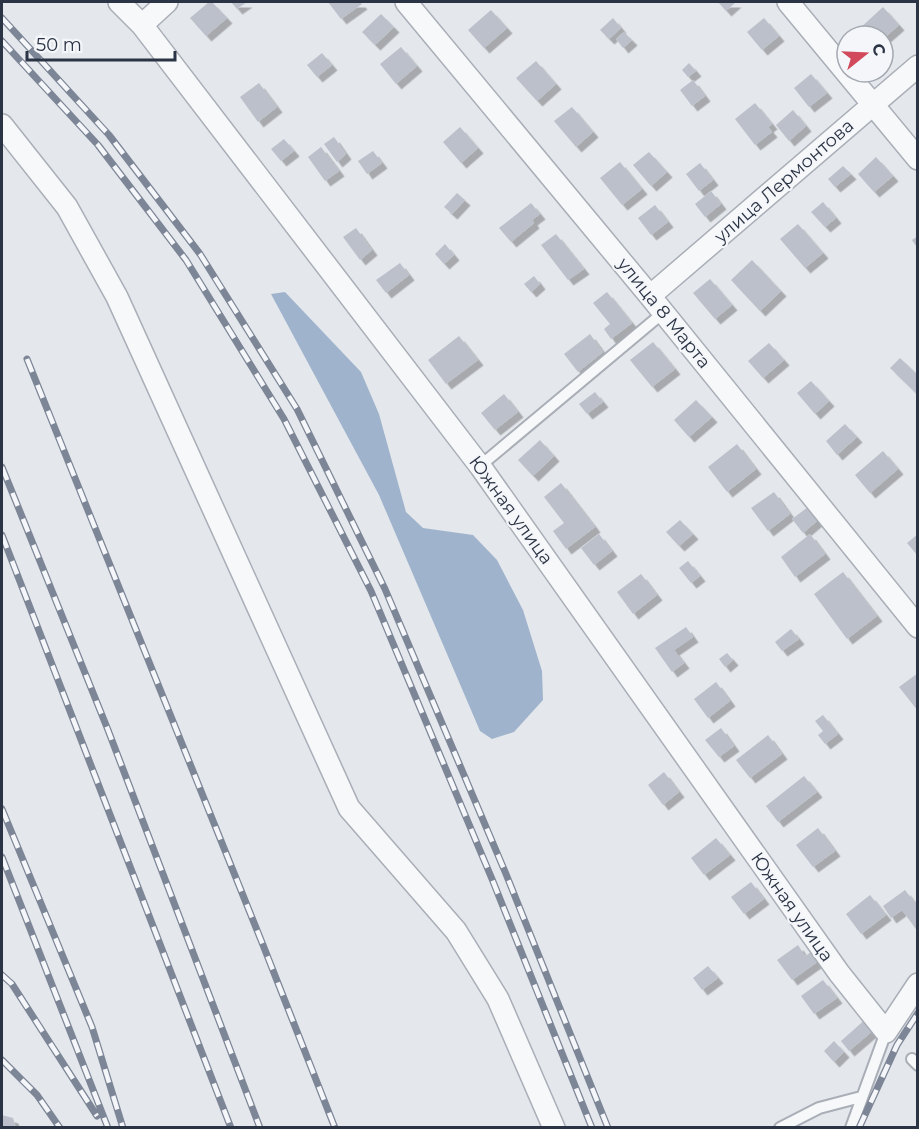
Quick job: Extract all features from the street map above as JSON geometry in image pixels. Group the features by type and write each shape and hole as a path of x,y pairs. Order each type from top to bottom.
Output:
{"street":[{"name":"Южная улица","path":"119,2 142,25 480,466 838,973 886,1032"},
{"path":"142,25 167,2"},
{"name":"улица 8 Марта","path":"406,2 664,312 918,627"},
{"path":"788,2 918,159"},
{"name":"улица Лермонтова","path":"650,296 918,66"},
{"path":"2,125 67,207 117,297 349,808 456,931 498,999 555,1128"},
{"path":"886,1032 918,984"}],"lane":[{"path":"480,466 664,312"},
{"path":"851,1128 886,1032"},
{"path":"780,1128 819,1108 861,1097"}],"water":[{"path":"285,292 361,372 379,414 406,512 423,528 473,535 497,560 523,610 542,671 543,700 514,732 492,739 480,731 379,495 271,294"}],"building":[{"path":"212,2 227,18 206,36 190,18"},
{"path":"231,2 247,2 237,9"},
{"path":"328,2 360,2 362,4 341,19"},
{"path":"718,2 736,2 726,11"},
{"path":"883,7 899,25 895,28 895,24 865,24"},
{"path":"491,10 507,28 484,48 468,30"},
{"path":"381,14 394,27 375,45 362,32"},
{"path":"613,18 621,28 609,39 600,30"},
{"path":"764,18 779,36 762,50 747,32"},
{"path":"624,32 632,40 623,48 616,39"},
{"path":"401,47 417,66 396,84 380,64"},
{"path":"322,53 332,65 317,77 307,65"},
{"path":"536,61 556,84 537,101 516,78"},
{"path":"689,63 696,71 688,77 682,70"},
{"path":"811,74 827,93 809,107 794,88"},
{"path":"693,80 705,96 692,106 680,90"},
{"path":"259,83 277,107 258,122 240,97"},
{"path":"755,103 772,124 768,127 772,132 755,145 735,119"},
{"path":"572,107 593,132 576,147 554,121"},
{"path":"793,110 806,126 789,141 776,125"},
{"path":"460,127 478,148 461,163 443,142"},
{"path":"334,137 346,154 337,162 324,144"},
{"path":"284,139 294,151 281,161 271,149"},
{"path":"321,147 339,171 325,181 308,157"},
{"path":"373,151 382,163 367,174 358,161"},
{"path":"649,152 667,172 651,186 633,165"},
{"path":"876,157 893,176 874,192 858,174"},
{"path":"620,162 642,189 622,205 600,178"},
{"path":"700,163 713,180 699,191 686,174"},
{"path":"843,166 851,174 835,187 828,179"},
{"path":"711,191 721,204 705,217 695,204"},
{"path":"457,193 465,200 452,214 444,207"},
{"path":"823,202 836,218 825,227 811,212"},
{"path":"531,203 540,214 532,220 534,223 511,242 499,228"},
{"path":"655,205 668,222 651,235 638,218"},
{"path":"798,224 823,253 805,268 780,239"},
{"path":"356,228 372,250 360,260 343,237"},
{"path":"556,234 584,269 568,280 541,245"},
{"path":"918,236 918,249 912,240"},
{"path":"445,244 454,255 444,264 435,254"},
{"path":"752,260 781,291 760,311 731,280"},
{"path":"400,263 409,275 386,293 376,280"},
{"path":"534,276 540,284 531,292 524,284"},
{"path":"710,279 732,305 715,319 693,293"},
{"path":"607,292 632,323 611,339 604,329 610,324 593,303"},
{"path":"590,334 603,352 578,372 564,354"},
{"path":"459,336 478,360 446,384 428,360"},
{"path":"653,342 675,369 652,387 630,360"},
{"path":"769,343 784,360 763,378 748,361"},
{"path":"900,358 918,375 918,395 890,368"},
{"path":"811,381 829,401 815,414 797,393"},
{"path":"595,392 603,402 587,414 579,404"},
{"path":"504,394 518,412 495,430 481,413"},
{"path":"696,400 712,417 689,437 674,420"},
{"path":"845,424 857,437 837,455 826,441"},
{"path":"540,440 554,456 533,476 518,460"},
{"path":"737,444 756,469 727,492 708,467"},
{"path":"883,451 898,469 870,493 855,475"},
{"path":"561,483 595,527 566,549 553,531 564,523 544,497"},
{"path":"774,492 790,514 768,531 751,508"},
{"path":"808,507 818,520 803,533 792,519"},
{"path":"680,520 693,534 679,546 666,532"},
{"path":"599,534 612,551 594,565 581,548"},
{"path":"810,534 825,554 795,577 781,557"},
{"path":"918,534 918,556 907,543"},
{"path":"688,561 700,576 691,583 679,568"},
{"path":"843,572 877,616 847,639 814,594"},
{"path":"641,574 657,595 633,614 617,592"},
{"path":"686,627 693,637 674,650 684,663 672,672 655,648"},
{"path":"791,629 799,639 782,651 775,642"},
{"path":"727,653 733,660 725,667 719,659"},
{"path":"918,673 918,711 899,687"},
{"path":"716,682 730,701 708,718 694,699"},
{"path":"823,715 838,734 825,744 818,735 823,731 815,721"},
{"path":"721,728 734,746 719,757 705,740"},
{"path":"768,735 782,754 750,778 736,760"},
{"path":"664,772 679,792 663,805 648,785"},
{"path":"804,776 817,792 778,822 766,806"},
{"path":"818,828 835,851 813,867 796,845"},
{"path":"716,838 730,855 704,875 691,858"},
{"path":"751,882 764,899 744,914 731,897"},
{"path":"905,890 918,907 918,932 902,910 891,918 883,906"},
{"path":"870,895 886,915 861,934 846,914"},
{"path":"798,945 805,956 813,951 820,960 792,980 777,960"},
{"path":"708,966 718,978 702,990 693,978"},
{"path":"823,980 837,998 814,1014 801,996"},
{"path":"868,1017 877,1027 849,1051 841,1041"},
{"path":"834,1041 844,1052 834,1062 824,1051"},
{"path":"2,1115 13,1118 16,1128 2,1128"}],"railway":[{"path":"2,18 109,135 200,254 297,409 385,589 506,874 608,1128"},
{"path":"2,41 98,145 186,260 284,419 371,591 492,879 592,1128"},
{"path":"27,359 335,1128"},
{"path":"2,467 108,730 260,1128"},
{"path":"2,535 231,1128"},
{"path":"2,809 92,1027 123,1128"},
{"path":"2,857 108,1128"},
{"path":"2,975 12,984 97,1116"},
{"path":"859,1128 897,1045 918,1013"},
{"path":"2,1060 37,1095 60,1128"}]}
